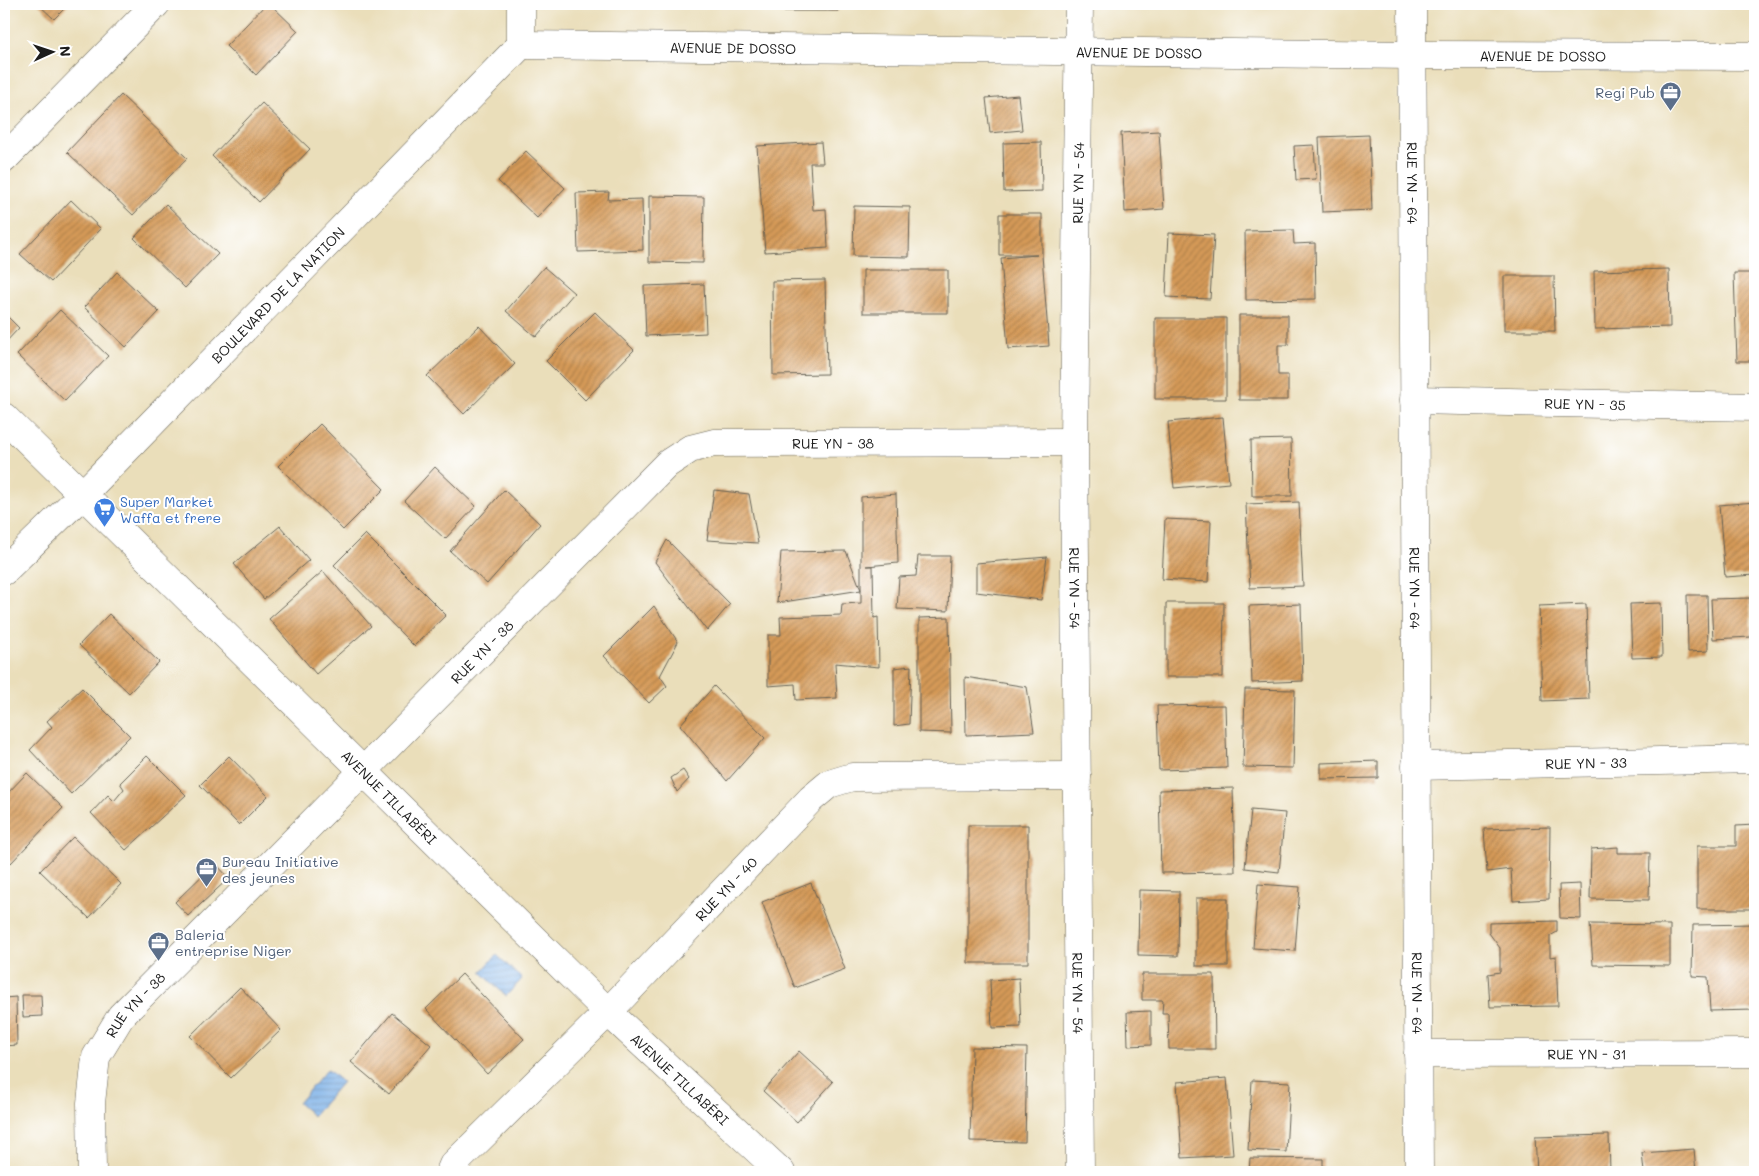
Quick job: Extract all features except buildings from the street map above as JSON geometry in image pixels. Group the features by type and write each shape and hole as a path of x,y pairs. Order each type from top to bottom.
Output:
{"street":[{"path":"4,159 156,4"},
{"path":"521,4 521,45"},
{"name":"RUE YN - 54","path":"1079,4 1074,442 1080,1172"},
{"name":"RUE YN - 64","path":"1412,4 1418,1172"},
{"name":"AVENUE DE DOSSO","path":"521,45 1412,55 1755,56"},
{"name":"BOULEVARD DE LA NATION","path":"4,571 83,494 521,45"},
{"name":"RUE YN - 35","path":"1414,400 1755,407"},
{"name":"AVENUE TILLABÉRI","path":"4,417 608,1012 781,1172"},
{"name":"RUE YN - 38","path":"92,1172 91,1103 96,1057 121,1016 667,464 690,449 714,443 1074,442"},
{"name":"RUE YN - 33","path":"1416,766 1755,759"},
{"name":"RUE YN - 40","path":"450,1172 453,1165 608,1012 812,799 829,784 852,777 1077,776"},
{"name":"RUE YN - 31","path":"1418,1054 1755,1053"}],"water":[{"path":"497,955 522,979 506,996 481,972"},
{"path":"327,1069 342,1082 313,1116 298,1103"}],"place":[{"name":"Regi Pub","path":"1671,111"},
{"name":"Super Market Waffa et frere","path":"104,528"},
{"name":"Bureau Initiative des jeunes","path":"206,888"},
{"name":"Baleria entreprise Niger","path":"159,961"}]}
